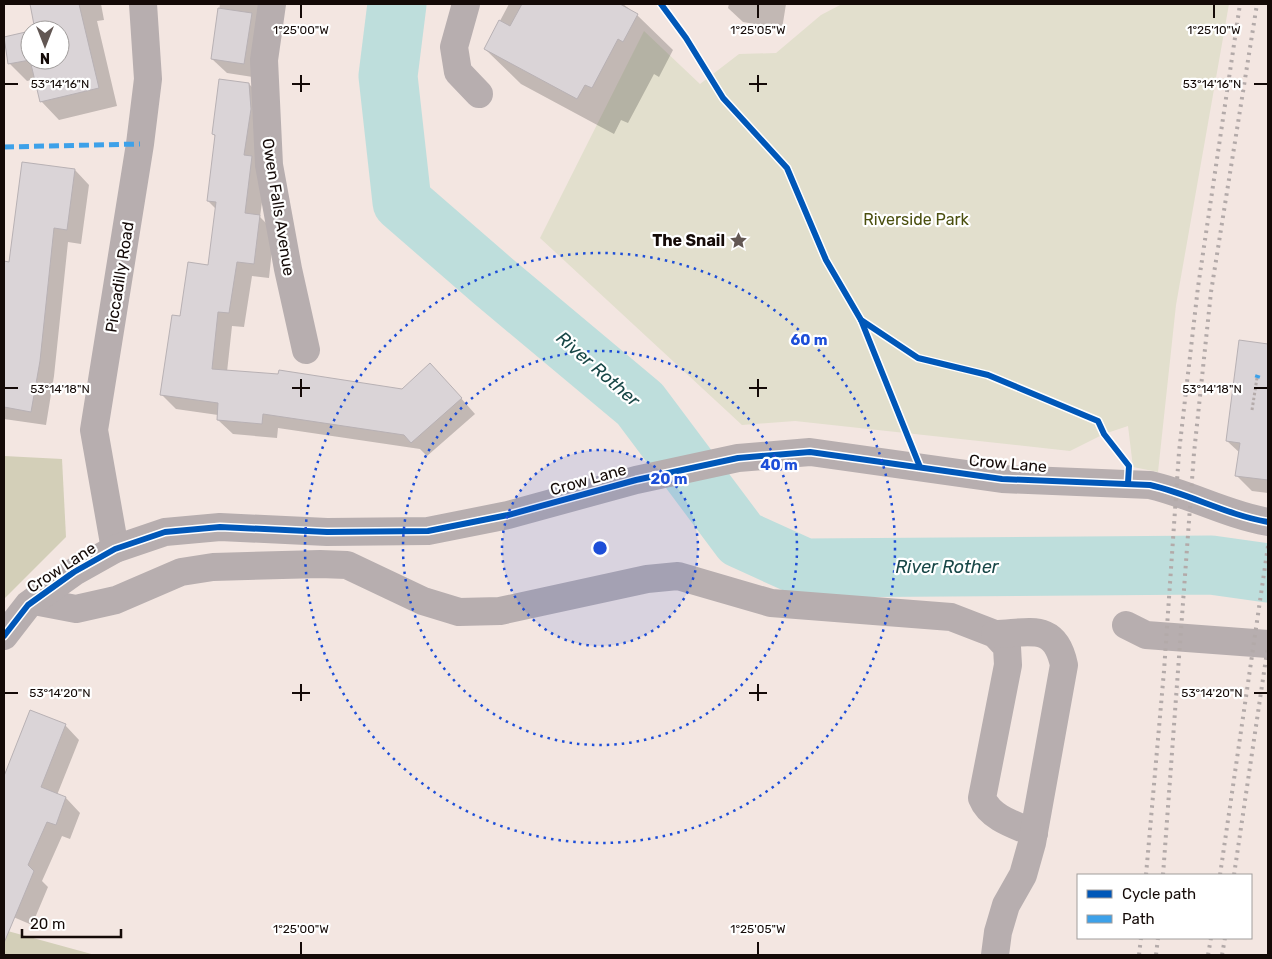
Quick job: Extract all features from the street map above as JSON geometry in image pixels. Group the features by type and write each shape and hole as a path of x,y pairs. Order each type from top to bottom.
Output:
{"street":[{"name":"Piccadilly Road","path":"115,549 94,430 140,144 148,80 143,4"},
{"name":"Owen Falls Avenue","path":"272,4 264,60 269,166 288,269 306,350"},
{"path":"466,4 454,47 458,72 480,94"},
{"name":"Crow Lane","path":"4,636 28,605 74,572 115,549 165,532 220,527 327,532 428,531 508,515 636,480 738,458 810,452 1002,479 1150,485 1165,488 1232,514 1268,522"},
{"path":"34,601 76,609 116,600 181,572 214,567 320,564 347,565 423,601 459,612 500,611 647,579 678,576 771,603 951,617 995,634 1040,632 1051,637 1060,648 1064,665 1034,833 1023,875 1006,905 998,932 995,955"},
{"path":"1126,625 1146,635 1268,644"},
{"path":"995,634 1007,647 1008,665 982,798 984,805 994,814 1034,833"}],"path":[{"path":"1252,410 1257,378"}],"green space":[{"name":"Riverside Park","path":"842,4 1229,4 1176,305 1158,472 1133,467 1128,426 1104,434 1070,451 795,421 742,425 540,238 644,31 700,84 739,54 776,53 821,15"}],"shaded area":[{"path":"4,456 62,459 66,537 4,599"},
{"path":"4,930 95,955 4,955"}],"building":[{"path":"30,4 79,4 99,88 40,102 32,70 70,70 70,20 33,20"},
{"path":"522,4 620,4 638,14 623,42 618,39 592,88 585,85 577,99 484,49 499,20 510,26"},
{"path":"218,8 252,13 244,64 211,59"},
{"path":"20,33 20,62 8,64 4,37"},
{"path":"219,79 249,83 251,109 244,155 252,156 245,213 260,215 254,264 237,262 229,313 218,312 212,369 278,374 279,370 402,389 430,363 462,398 411,443 404,435 263,414 262,424 217,420 218,403 160,395 172,315 180,316 188,262 208,265 216,202 207,201 215,135 212,134"},
{"path":"22,162 75,169 67,230 54,228 40,361 31,412 4,407 4,261 9,262"},
{"path":"1239,340 1268,344 1268,480 1235,476 1240,443 1226,441"},
{"path":"30,710 66,724 41,787 66,797 56,825 47,822 28,865 34,871 4,943 4,776"}],"waterway":[{"name":"River Rother","path":"397,4 388,76 402,202 640,404 741,539 805,568 1211,565 1268,573"}],"railway":[{"path":"1146,874 1164,671 1179,452 1198,287 1240,4"},
{"path":"1163,874 1194,453 1211,292 1257,4"},
{"path":"1220,874 1268,546"},
{"path":"1234,874 1268,645"},
{"path":"1139,955 1141,939"},
{"path":"1156,955 1158,939"},
{"path":"1208,955 1211,939"},
{"path":"1222,955 1225,939"}],"marked path":[{"path":"4,147 140,144"}],"cycle path":[{"path":"661,4 686,38 723,98 787,168 826,260 861,320 918,358 988,375 1098,421 1104,434 1129,466 1128,483"},
{"path":"861,320 920,467"},
{"path":"4,636 28,605 74,572 115,549 165,532 220,527 327,532 428,531 508,515 636,480 738,458 810,452 1002,479 1150,485 1238,515 1268,522"}],"place":[{"name":"The Snail","path":"739,240"}]}
